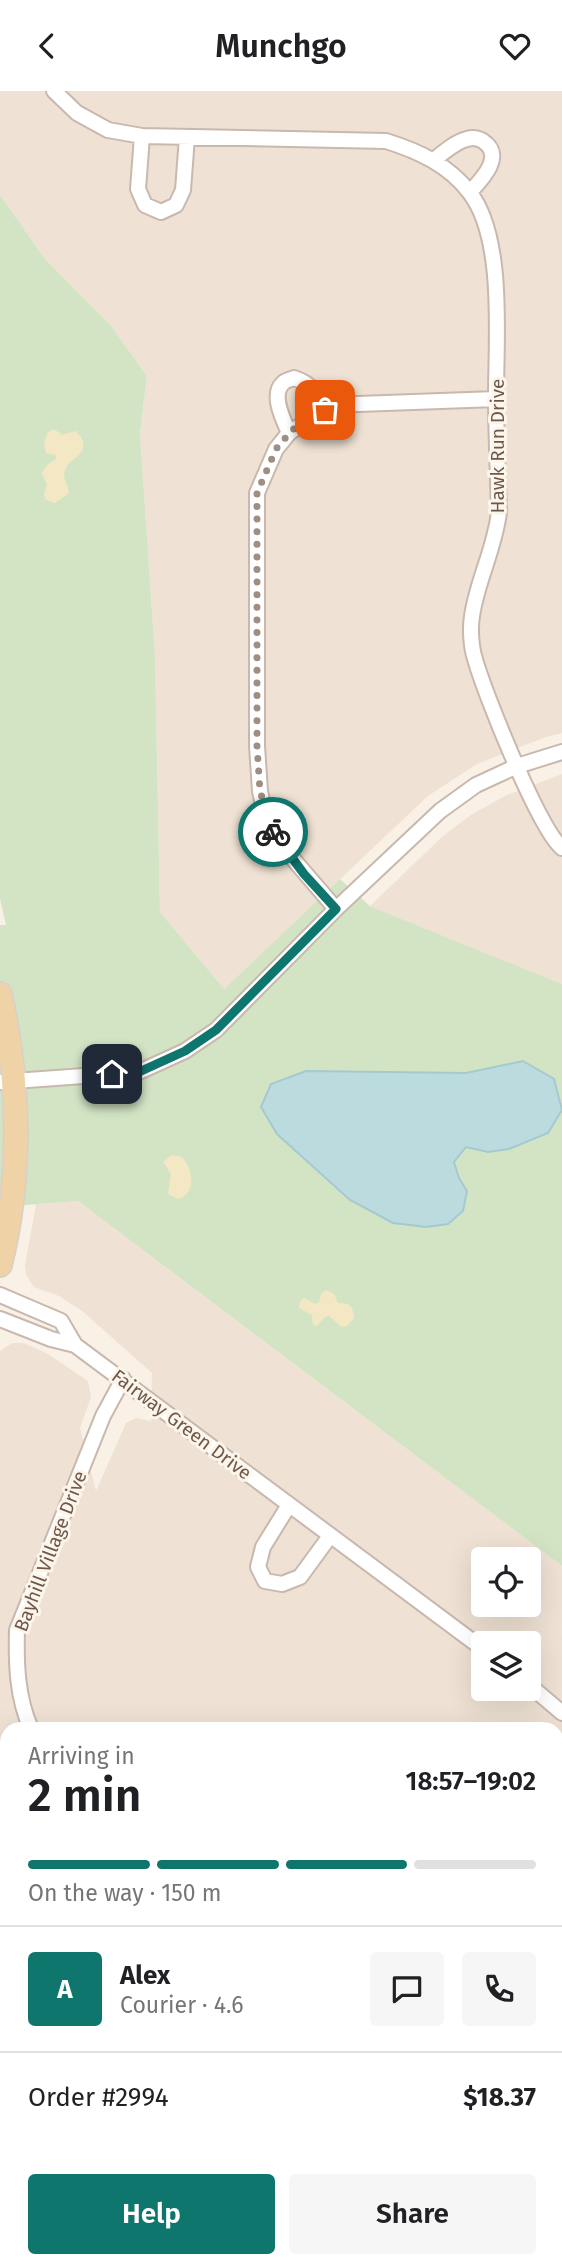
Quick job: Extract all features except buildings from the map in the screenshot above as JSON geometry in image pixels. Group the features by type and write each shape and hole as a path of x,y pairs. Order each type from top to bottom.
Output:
{"main road":[{"path":"0,994 9,1042 7,1082 15,1145 12,1197 0,1265"}],"street":[{"name":"Hawk Run Drive","path":"54,91 77,113 108,130 142,136 386,141 434,160 470,192 488,230 496,286 499,512 497,530 472,618 474,657 517,766 546,826 562,848"},
{"path":"142,136 138,189 145,205 160,212 176,205 183,190 187,137"},
{"path":"434,160 467,138 478,138 488,145 492,158 487,174 470,192"},
{"path":"289,433 278,405 279,390 283,383 294,378 309,383 325,410"},
{"path":"336,909 275,838 260,791 257,746 257,493 276,449 289,433 331,405 496,399"},
{"path":"7,1082 139,1072 185,1051 216,1030 336,909 440,811 476,785 517,766 562,752"},
{"name":"Fairway Green Drive","path":"0,1295 61,1321 75,1345"},
{"name":"Fairway Green Drive","path":"0,1319 51,1339 75,1345 471,1640"},
{"name":"Bayhill Village Drive","path":"28,1722 16,1666 17,1630 103,1416 123,1379"},
{"path":"289,1505 263,1547 258,1567 265,1581 282,1584 300,1577 330,1536"},
{"path":"541,1695 562,1713"}],"shaded area":[{"path":"0,91 562,91 562,733 477,764 428,796 224,989 160,912 155,656 140,433 147,376 112,327 45,259 0,195"},
{"path":"562,774 562,984 370,906 443,836 472,814 507,795"},
{"path":"78,1201 537,1547 471,1547 471,1617 541,1617 541,1550 562,1566 562,1722 0,1722 0,1351 12,1343 24,1343 48,1354 88,1381 91,1397 80,1428 96,1491 126,1423 136,1418 151,1421 152,1373 82,1311 59,1296 34,1287 26,1275 25,1265 36,1204"}],"green space":[{"path":"0,195 45,259 112,327 147,376 140,433 155,656 160,912 224,989 340,879 370,906 562,984 562,1566 541,1550 541,1547 537,1547 78,1201 0,1207 0,925 6,925 0,899"}],"sand":[{"path":"54,429 62,435 76,431 83,445 80,454 67,465 64,473 69,493 55,503 45,499 47,485 42,473 46,466 56,459 56,455 46,453 44,442 48,432"},
{"path":"172,1155 182,1157 191,1174 188,1192 178,1199 168,1194 171,1174 163,1162"},
{"path":"326,1290 334,1294 338,1303 352,1308 354,1318 347,1326 342,1327 329,1316 317,1326 313,1325 312,1315 299,1308 300,1301 304,1298 315,1304 319,1302 321,1294"}],"water":[{"path":"523,1061 554,1079 562,1110 548,1133 509,1149 488,1152 466,1147 454,1162 467,1191 463,1211 448,1224 426,1227 393,1223 350,1200 277,1134 261,1107 271,1084 306,1071 466,1073"}],"way so far":[{"path":"273,832 265,814 260,791 257,746 257,493 276,449 292,430 325,410"}],"route":[{"path":"112,1074 139,1072 185,1051 216,1030 336,909 304,874 273,832"}]}
